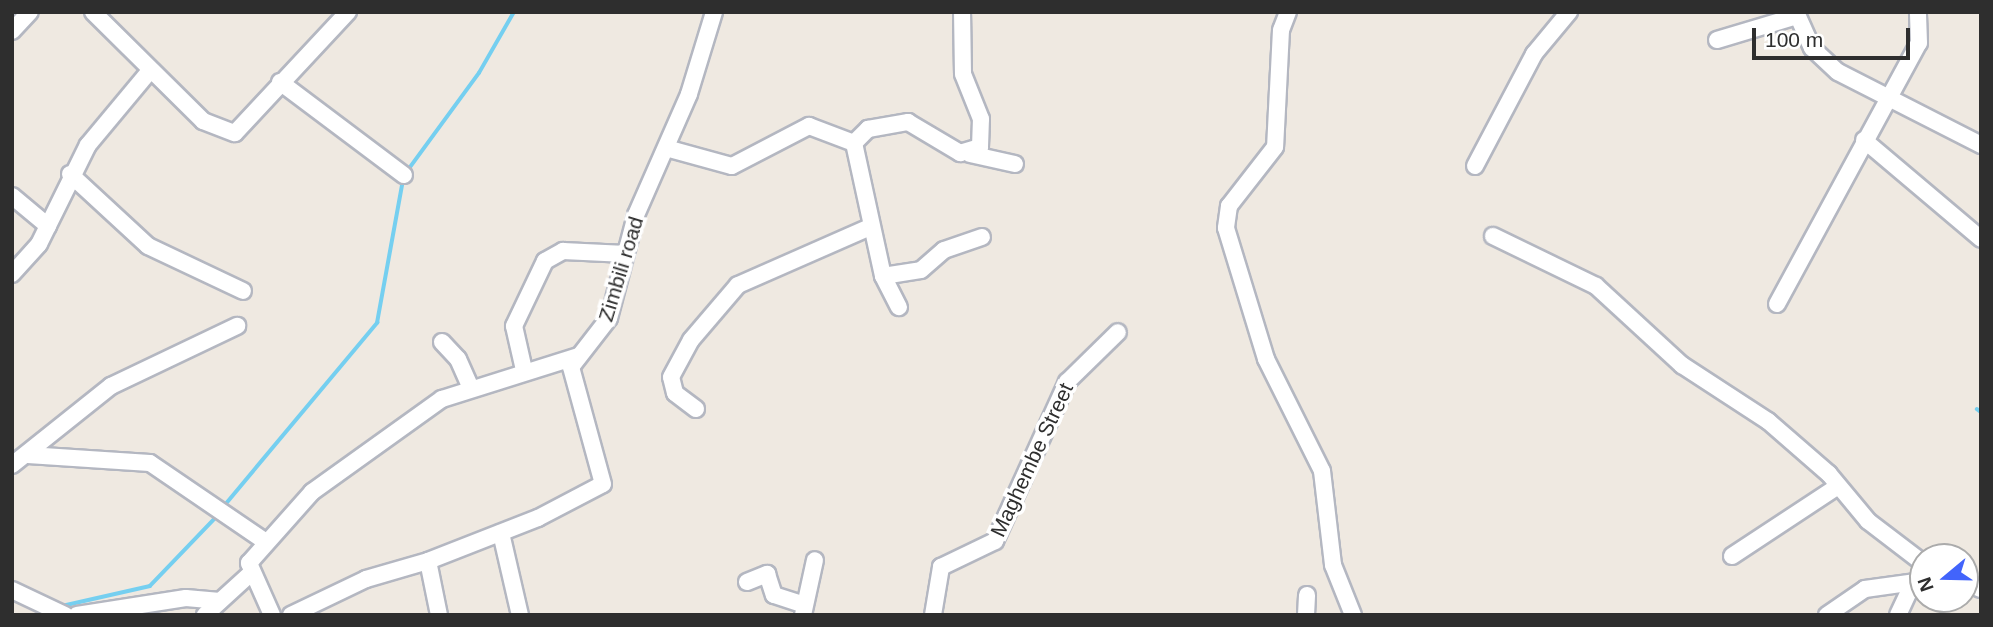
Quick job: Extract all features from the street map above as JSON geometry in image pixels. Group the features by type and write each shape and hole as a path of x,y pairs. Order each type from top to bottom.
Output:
{"street":[{"path":"12,31 30,12"},
{"path":"93,12 148,73 224,133 242,129 280,82 343,14"},
{"name":"Zimbili road","path":"578,356 609,318 649,180 666,148 714,12"},
{"path":"962,12 963,74 985,137 970,154"},
{"path":"1288,12 1280,40 1275,147 1228,206 1226,228 1266,359 1319,461 1333,565 1353,615"},
{"path":"1475,166 1534,54 1569,12"},
{"path":"1777,304 1922,35 1918,12"},
{"path":"1717,40 1797,14 1824,62 1981,145"},
{"path":"12,274 48,226 70,174 109,115 148,73"},
{"path":"280,82 404,176"},
{"path":"854,143 868,129 908,122 970,154 1015,164"},
{"path":"666,148 732,166 809,126 854,143 863,164 870,227 883,276 899,307"},
{"path":"1864,140 1981,239"},
{"path":"70,174 148,246 243,291"},
{"path":"12,196 48,226"},
{"path":"696,409 675,393 671,377 691,340 738,285 870,227"},
{"path":"1493,236 1596,286 1634,326 1769,421 1838,486 1868,521 1909,552"},
{"path":"883,276 921,270 944,250 982,237"},
{"path":"524,370 514,326 545,261 563,251 626,254"},
{"path":"12,465 29,455 111,386 237,327"},
{"name":"Maghembe Street","path":"933,615 942,567 995,541 1067,382 1118,332"},
{"path":"442,342 458,359 470,386"},
{"path":"272,615 250,574 253,552 263,540 371,446 470,386 578,356"},
{"path":"291,615 366,579 428,561 501,533 603,484 570,377 578,356"},
{"path":"29,455 150,463 263,540"},
{"path":"1732,556 1838,486"},
{"path":"501,533 520,615"},
{"path":"747,582 767,574 774,595 804,610 814,560"},
{"path":"428,561 439,615"},
{"path":"205,615 250,574"},
{"path":"1827,615 1866,589 1909,584"},
{"path":"12,590 65,615"},
{"path":"1306,615 1307,595"},
{"path":"1898,615 1909,596"},
{"path":"77,615 186,597 220,601"}],"waterway":[{"path":"408,170 479,73 514,12"},
{"path":"224,506 377,323 403,180"},
{"path":"1977,409 1981,412"},
{"path":"62,606 150,586 218,515"}]}
